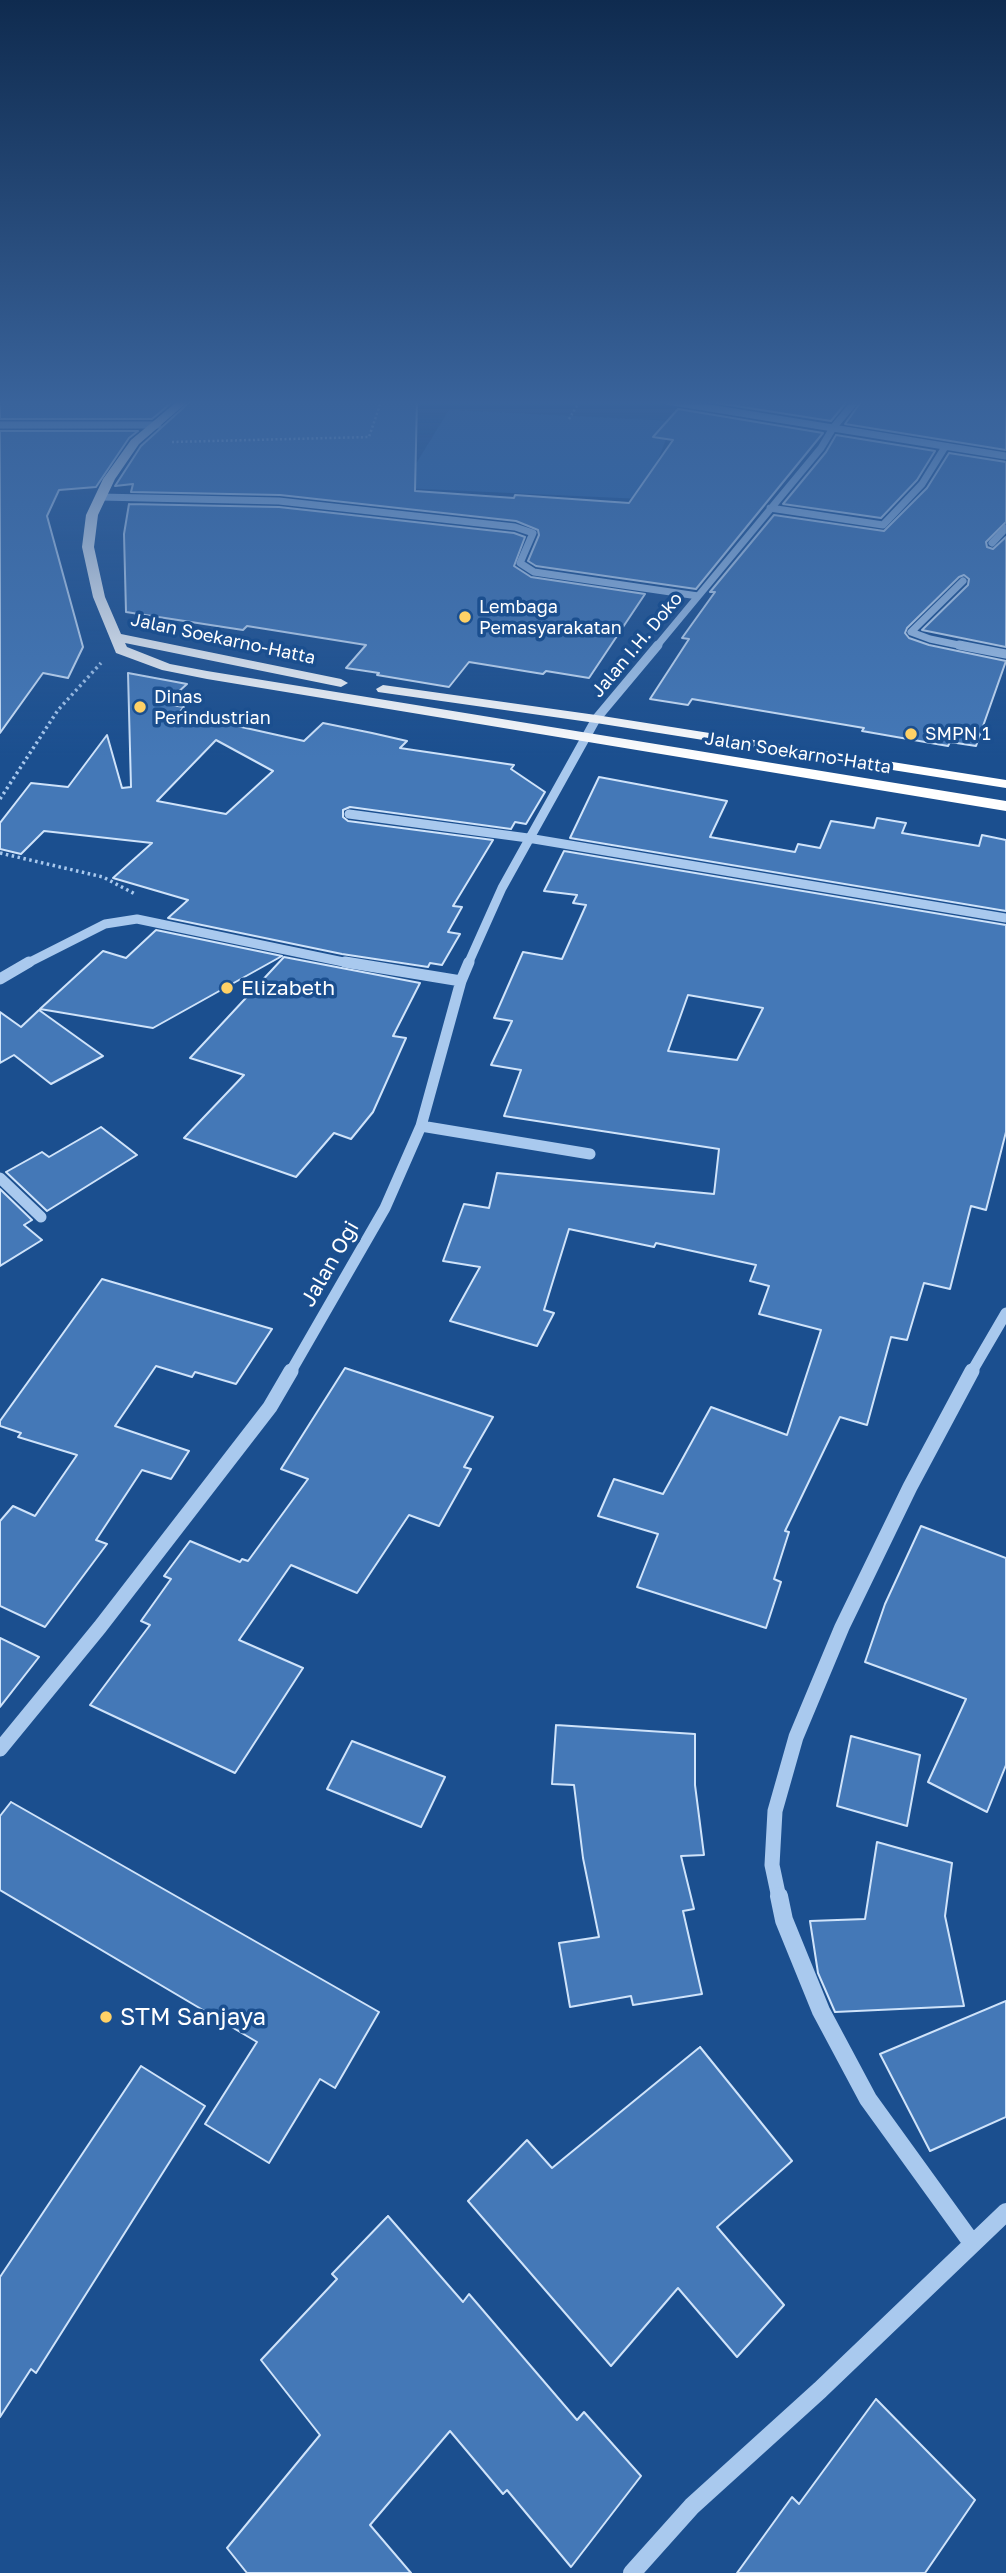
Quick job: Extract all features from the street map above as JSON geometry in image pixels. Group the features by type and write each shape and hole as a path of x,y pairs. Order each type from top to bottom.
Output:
{"highway":[{"path":"92,519 88,529 88,547 99,597 119,643"},
{"name":"Jalan Soekarno-Hatta","path":"119,643 339,682 596,719 1006,784"},
{"name":"Jalan Soekarno-Hatta","path":"119,643 167,667 208,675 1006,806"}],"street":[{"path":"430,519 515,527 533,533 520,563 534,572 698,596"},
{"name":"Jalan I.H. Doko","path":"596,719 761,519"},
{"path":"840,519 883,526 889,519"},
{"path":"992,543 1006,528"},
{"path":"963,581 911,632 930,639 1006,654"},
{"path":"584,737 596,719"},
{"name":"Jalan Ogi","path":"0,1749 100,1627 270,1407 385,1208 422,1126 461,981 502,888 584,737"},
{"path":"349,814 528,838 1006,918"},
{"path":"0,979 60,944 105,925 137,919 377,969 461,981"},
{"path":"422,1126 590,1154"},
{"path":"0,1178 41,1217"},
{"path":"972,2243 868,2099 821,2011 784,1920 772,1865 775,1811 796,1737 842,1627 916,1475 1006,1313"},
{"path":"632,2573 692,2506 820,2390 1006,2212"}],"path":[{"path":"0,799 58,710 119,643"},
{"path":"0,853 103,877 138,896"}],"building":[{"path":"0,519 48,519 83,647 68,678 43,673 0,733"},
{"path":"126,519 388,519 514,533 525,537 514,566 531,577 645,594 589,678 546,671 543,674 469,662 449,687 346,668 366,645 247,626 243,630 126,612 124,534"},
{"path":"499,519 753,519 696,589 536,566 528,561 539,535 538,530 516,521"},
{"path":"771,519 802,519 884,531 896,519 1006,519 986,542 987,547 993,549 1006,537 1006,647 922,630 968,585 969,579 964,575 907,628 905,633 909,638 929,645 1006,661 976,746 950,742 948,746 862,731 864,728 692,699 688,705 650,699 689,639 682,638 715,592 710,592"},
{"path":"128,673 187,684 165,704 184,707 179,713 304,741 323,723 372,733 407,741 400,748 514,765 511,769 545,792 526,824 515,822 511,829 350,807 343,810 343,817 348,821 493,840 453,906 462,907 448,932 460,934 442,965 430,963 428,967 342,954 168,918 188,900 113,878 152,843 44,831 21,854 0,849 0,823 31,783 68,787 107,735 122,788 131,787","holes":["216,740 273,771 226,814 157,801"]},
{"path":"599,777 727,801 710,837 795,852 798,844 820,848 831,821 874,828 877,818 906,823 902,833 979,846 982,835 1006,840 1006,911 570,838"},
{"path":"564,851 1006,925 1006,1132 986,1210 971,1206 950,1289 924,1283 907,1340 891,1337 867,1425 840,1417 785,1531 789,1532 774,1579 781,1582 766,1628 637,1587 658,1534 598,1516 614,1479 663,1494 711,1407 787,1435 821,1330 759,1314 769,1286 750,1281 756,1265 656,1243 654,1247 569,1229 544,1310 554,1313 537,1346 450,1321 480,1267 443,1261 464,1204 489,1208 497,1173 714,1194 719,1149 504,1116 521,1070 491,1065 512,1021 494,1018 523,952 562,959 586,905 573,903 577,895 544,891","holes":["688,995 763,1008 737,1060 668,1051"]},
{"path":"156,930 282,956 153,1028 40,1009 103,951 126,958"},
{"path":"284,957 420,983 393,1036 406,1038 373,1112 351,1139 334,1133 296,1177 184,1138 244,1075 190,1058"},
{"path":"39,1010 103,1056 51,1084 14,1055 0,1063 0,1012 21,1027"},
{"path":"101,1127 137,1155 47,1211 6,1172 42,1152 49,1157"},
{"path":"0,1189 32,1220 24,1225 42,1240 0,1266"},
{"path":"102,1279 272,1329 236,1384 195,1372 192,1377 156,1366 115,1426 189,1451 171,1479 142,1470 96,1540 107,1544 45,1627 0,1606 0,1521 13,1506 35,1516 77,1455 18,1437 21,1433 0,1426 0,1421"},
{"path":"345,1368 493,1417 464,1467 471,1469 439,1526 409,1515 357,1593 291,1565 239,1640 303,1668 235,1773 90,1705 150,1625 141,1621 171,1579 164,1576 190,1541 240,1562 242,1559 248,1561 308,1479 281,1469"},
{"path":"921,1526 1006,1558 1006,1765 987,1812 928,1782 966,1699 865,1662 885,1604"},
{"path":"0,1638 39,1657 0,1707"},
{"path":"556,1725 695,1734 695,1785 704,1855 681,1856 694,1909 683,1911 702,1994 633,2005 631,1996 570,2007 559,1943 599,1937 583,1858 574,1785 552,1784"},
{"path":"851,1736 920,1755 907,1826 837,1806"},
{"path":"352,1741 445,1777 421,1827 327,1789"},
{"path":"11,1802 379,2012 335,2088 320,2079 269,2163 205,2124 257,2042 0,1890 0,1816"},
{"path":"877,1842 952,1863 945,1916 964,2006 835,2012 818,1973 810,1921 865,1919"},
{"path":"1006,2001 1006,2117 930,2151 880,2054"},
{"path":"700,2047 792,2161 717,2227 784,2305 737,2357 678,2288 611,2366 468,2201 527,2140 552,2168"},
{"path":"141,2066 205,2106 36,2373 31,2369 0,2417 0,2277"},
{"path":"388,2216 463,2302 469,2294 577,2420 584,2412 641,2476 571,2567 507,2490 503,2494 450,2431 370,2525 411,2573 247,2573 227,2548 320,2435 261,2360 337,2279 332,2274"},
{"path":"876,2399 975,2500 925,2573 737,2573 792,2497 799,2504"}],"place":[{"name":"Lembaga Pemasyarakatan","path":"465,617"},
{"name":"Dinas Perindustrian","path":"140,707"},
{"name":"SMPN 1","path":"911,734"},
{"name":"Elizabeth","path":"227,988"},
{"name":"STM Sanjaya","path":"106,2017"}]}
